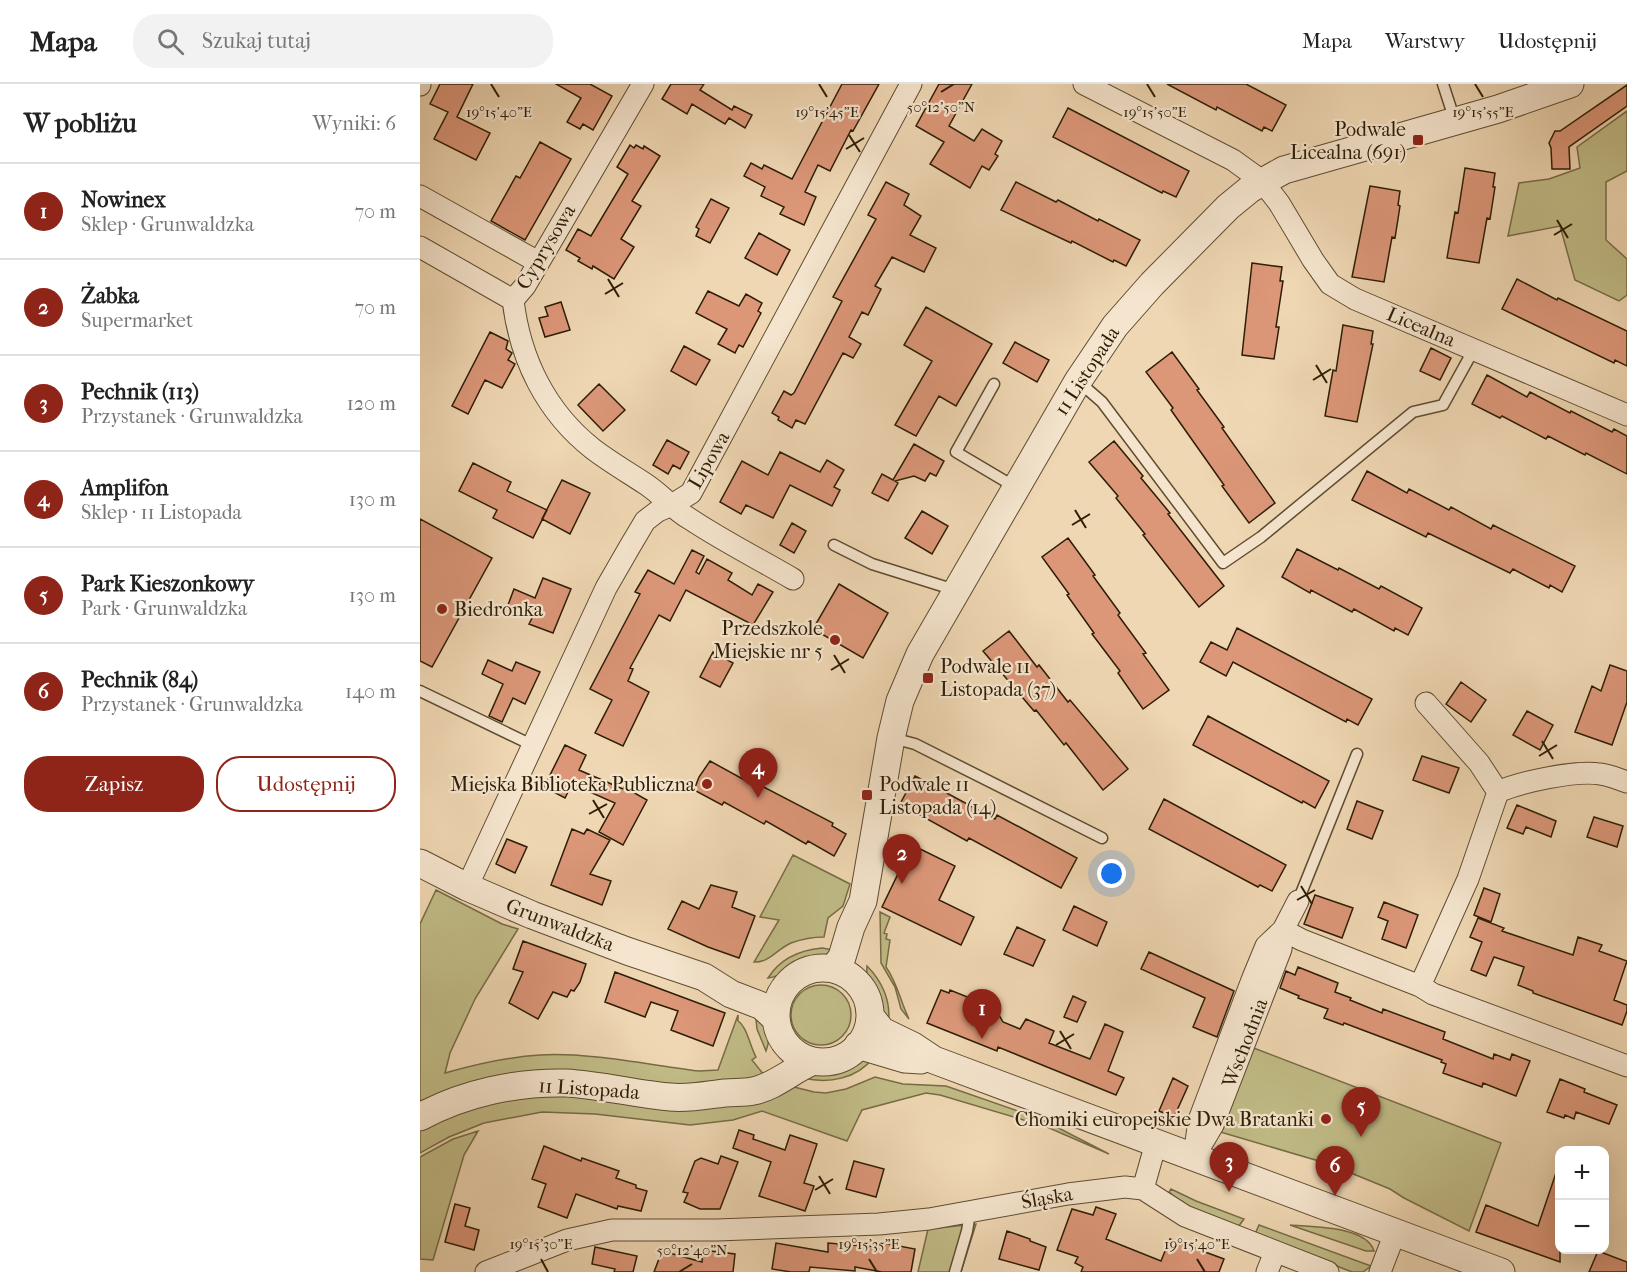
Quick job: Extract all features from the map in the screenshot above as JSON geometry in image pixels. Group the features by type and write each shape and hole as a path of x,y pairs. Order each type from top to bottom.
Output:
{"street":[{"name":"Cyprysowa","path":"643,84 525,285 513,300 521,346 537,383 558,415 591,448 648,486 688,518 793,579"},
{"name":"Lipowa","path":"467,887 606,588 645,521 691,493 911,84"},
{"name":"Licealna","path":"1084,84 1233,160 1262,181 1330,284 1355,298 1627,415"},
{"name":"11 Listopada","path":"833,969 842,957 851,927 863,901 891,738 900,701 917,662 1078,381 1116,326 1152,284 1228,207 1262,181 1284,170 1456,122 1570,84"},
{"path":"420,196 538,262"},
{"path":"420,247 513,300"},
{"path":"1426,703 1479,763 1498,792"},
{"path":"1498,792 1530,782 1584,773 1600,774 1627,782"},
{"path":"1420,986 1468,879 1498,792"},
{"name":"Grunwaldzka","path":"420,863 467,887 585,935 704,977 731,993 762,1006 779,1028"},
{"name":"Wschodnia","path":"1194,1157 1199,1120 1259,983 1266,946 1282,930 1298,900"},
{"name":"11 Listopada","path":"861,988 860,973 867,930 863,901"},
{"path":"1282,930 1420,986 1433,994 1627,1066"},
{"path":"812,969 833,969 844,973 861,988 866,996 870,1016 868,1028 852,1052 830,1061 814,1061 795,1052 779,1028 778,1001 786,985 802,972 812,969"},
{"name":"Grunwaldzka","path":"704,977 739,978 767,987 786,985"},
{"path":"870,1016 882,1031 913,1046 934,1060 1502,1272"},
{"name":"11 Listopada","path":"726,1093 768,1065 777,1055 779,1028"},
{"path":"858,1045 905,1059 934,1060"},
{"name":"11 Listopada","path":"420,1117 454,1101 521,1085 564,1083 670,1097 696,1097 754,1091 814,1061"},
{"path":"1156,1143 1134,1188 1185,1216 1328,1272"},
{"name":"Śląska","path":"486,1272 567,1240 612,1230 717,1230 879,1224 929,1219 1068,1194 1134,1188"},
{"path":"1380,1272 1395,1233"},
{"path":"1267,1272 1275,1252"}],"lane":[{"path":"1443,84 1456,122"},
{"path":"1078,381 1102,402 1223,563 1261,537 1413,412 1443,405 1474,350"},
{"path":"994,384 956,452 1016,488"},
{"path":"834,545 872,564 958,591"},
{"path":"420,691 534,746"},
{"path":"891,738 915,744 1102,838"},
{"name":"Wschodnia","path":"1298,900 1357,754"},
{"path":"955,1272 970,1212"}],"shaded area":[{"path":"1627,111 1627,171 1606,182 1606,240 1627,259 1627,295 1619,301 1575,280 1560,226 1508,236 1519,183 1549,179 1580,168 1577,147"},
{"path":"793,855 850,884 843,906 828,918 824,937 808,938 791,943 769,958 754,962 779,920 760,917"},
{"path":"436,890 502,924 518,929 475,999 450,1053 445,1073 504,1059 559,1055 598,1057 699,1071 718,1070 738,1015 738,1021 746,1032 756,1057 752,1060 764,1075 790,1086 826,1093 846,1089 875,1077 903,1084 946,1086 1041,1119 1109,1154 1047,1127 940,1095 926,1093 862,1110 847,1141 762,1111 733,1120 690,1125 595,1114 542,1112 484,1123 449,1137 420,1153 420,924"},
{"path":"880,912 890,917 884,933 887,934 886,939 890,940 886,967 893,980 909,1019 901,1009 895,987 881,963"},
{"path":"822,948 833,950 778,976 768,978 778,966 791,957"},
{"path":"867,966 885,992 889,1008 888,1025 870,989"},
{"path":"821,985 838,990 846,998 851,1015 846,1032 838,1040 821,1045 804,1040 796,1032 791,1015 796,998 804,990"},
{"path":"755,1010 767,1029 769,1039 766,1051 757,1029"},
{"path":"1251,1047 1501,1143 1469,1231 1390,1189 1329,1164 1217,1131"},
{"path":"873,1058 859,1071 841,1078 813,1080 803,1078 816,1071"},
{"path":"478,1131 464,1155 433,1260 420,1259 420,1157 453,1139"},
{"path":"1171,1189 1244,1219 1238,1227 1188,1208 1169,1192"},
{"path":"976,1224 961,1272 918,1272 928,1229"},
{"path":"1259,1225 1371,1266 1363,1272 1352,1272 1255,1234"},
{"path":"1290,1225 1350,1232 1369,1243 1374,1251 1366,1251"}],"building":[{"path":"440,84 473,84 457,117 490,133 476,160 434,139 448,112 430,104"},
{"path":"556,84 590,84 612,96 593,130 583,124 580,129 567,122 581,98"},
{"path":"671,84 704,84 700,90 732,110 734,106 752,115 745,128 729,118 725,124 692,104 687,114 662,99"},
{"path":"842,84 879,84 853,131 851,130 830,171 818,165 805,192 816,197 804,225 780,214 784,207 761,196 765,187 744,176 751,163 762,169 764,165 792,179"},
{"path":"939,84 972,84 949,126 974,141 982,129 1002,141 995,154 998,156 989,170 982,166 970,188 930,164 944,142 916,126"},
{"path":"1167,84 1246,84 1286,105 1272,131 1264,127 1262,131"},
{"path":"1627,85 1627,106 1569,147 1570,169 1552,169 1549,143 1555,131 1560,131"},
{"path":"1068,108 1189,171 1176,197 1163,191 1162,193 1053,137"},
{"path":"540,142 571,159 525,240 491,221 516,176 520,178"},
{"path":"630,145 643,149 644,146 660,156 632,201 641,206 621,239 634,247 614,279 593,266 592,269 578,261 580,258 566,250 578,229 591,236 628,174 617,167"},
{"path":"1465,168 1495,173 1490,219 1487,218 1479,263 1447,258 1455,212 1458,213"},
{"path":"886,182 909,194 904,205 921,216 910,235 936,248 924,272 892,257 875,286 881,289 868,315 862,312 849,337 861,344 853,358 843,353 805,424 796,420 792,428 778,420 779,417 772,413 784,391 791,395 794,393 842,301 833,297 876,219 868,215"},
{"path":"1016,182 1140,240 1126,266 1001,210"},
{"path":"1370,186 1400,191 1395,238 1392,237 1384,282 1352,277"},
{"path":"711,199 729,208 710,243 696,236 699,229 696,227"},
{"path":"759,233 790,250 777,275 745,258"},
{"path":"1252,263 1282,267 1280,281 1283,281 1276,327 1279,327 1274,359 1242,355"},
{"path":"1517,279 1557,300 1558,298 1627,331 1627,366 1615,360 1614,363 1502,309"},
{"path":"708,291 739,306 746,294 762,303 758,311 761,313 743,347 739,345 735,353 718,344 727,329 696,313"},
{"path":"561,302 570,330 545,337 539,318 548,316 545,307"},
{"path":"926,307 992,344 956,406 939,396 916,436 895,425 932,361 904,345"},
{"path":"1343,325 1373,331 1371,344 1373,344 1357,422 1325,416 1333,370 1336,371"},
{"path":"490,332 508,341 506,349 512,353 508,360 515,364 502,388 485,380 468,414 452,406"},
{"path":"1015,342 1049,360 1037,382 1003,363"},
{"path":"684,346 710,360 696,385 671,371"},
{"path":"1431,348 1451,358 1440,380 1420,371"},
{"path":"1172,352 1275,503 1249,523 1171,410 1173,408 1146,372"},
{"path":"1487,375 1527,397 1530,392 1570,413 1571,411 1612,432 1614,429 1627,436 1627,474 1586,453 1585,455 1548,436 1546,439 1502,416 1500,418 1472,404"},
{"path":"599,384 625,410 603,431 578,405"},
{"path":"667,440 689,452 680,469 673,465 668,474 653,465"},
{"path":"1114,441 1143,476 1141,478 1224,586 1199,607 1116,498 1118,496 1089,462"},
{"path":"914,444 944,461 936,476 930,473 925,481 914,476 895,481 898,483 888,501 872,493 882,474 893,480"},
{"path":"780,452 820,472 827,460 844,470 834,487 840,490 832,506 790,485 773,518 746,505 741,514 720,502 742,461 768,475"},
{"path":"473,463 511,482 507,491 547,510 533,538 493,518 497,510 459,491"},
{"path":"1367,471 1407,493 1409,489 1449,510 1451,507 1491,529 1493,525 1575,566 1562,592 1550,585 1549,588 1513,569 1510,573 1428,533 1426,537 1352,500"},
{"path":"562,480 590,493 570,534 542,519"},
{"path":"922,511 948,526 932,554 905,538"},
{"name":"Biedronka","path":"420,519 492,558 432,667 420,661"},
{"path":"792,523 806,531 794,553 780,545"},
{"path":"1068,538 1095,575 1093,576 1120,613 1118,615 1146,653 1143,654 1169,690 1143,709 1118,673 1120,671 1092,634 1094,633 1067,595 1069,594 1042,557"},
{"path":"1297,549 1379,589 1381,586 1422,608 1408,635 1395,628 1394,631 1354,609 1352,612 1311,590 1310,593 1282,577"},
{"path":"692,550 704,556 696,572 699,574 707,559 732,573 728,580 752,595 758,584 773,592 753,625 686,590 670,621 659,615 630,668 633,669 628,681 649,692 623,746 595,733 612,700 590,689 640,594 635,592 648,570 674,584"},
{"path":"543,578 571,589 553,633 529,624 533,616 508,605 514,589 535,598"},
{"path":"839,584 888,613 863,658 813,629"},
{"path":"1237,628 1372,699 1358,725 1347,719 1346,722 1233,662 1226,676 1200,662 1211,642 1227,650"},
{"path":"1009,631 1037,667 1039,665 1068,702 1070,700 1128,769 1103,790 1066,743 1064,745 983,651"},
{"path":"713,652 733,663 720,687 700,677"},
{"path":"488,660 512,671 516,662 540,672 525,704 513,698 502,722 489,716 503,684 482,674"},
{"path":"1610,665 1627,671 1627,702 1612,745 1575,732 1592,686 1601,691"},
{"path":"1461,682 1486,700 1471,722 1446,704"},
{"path":"1527,711 1553,725 1540,750 1513,735"},
{"path":"1208,716 1329,781 1315,808 1193,745"},
{"path":"565,745 586,755 579,770 623,789 624,787 647,800 623,845 599,832 615,803 572,784 565,798 544,787"},
{"path":"1422,756 1459,768 1449,793 1413,780"},
{"path":"710,761 833,823 832,826 846,834 834,856 808,841 806,844 766,821 764,824 724,802 722,805 694,790 699,777"},
{"path":"915,776 995,819 997,815 1077,858 1061,888 969,838 967,841 900,804"},
{"path":"1164,799 1286,865 1272,891 1260,885 1258,887 1149,829"},
{"path":"1357,801 1383,811 1372,839 1347,829"},
{"path":"1517,805 1556,821 1551,837 1526,827 1523,834 1507,828"},
{"path":"1594,817 1623,826 1617,847 1587,837"},
{"path":"572,829 584,834 587,829 610,840 590,874 611,881 602,905 551,885"},
{"path":"507,839 527,847 515,873 496,864"},
{"path":"912,845 955,866 939,900 974,917 961,945 882,907"},
{"path":"711,885 737,892 732,907 755,916 739,958 668,929 682,901 699,909"},
{"path":"1484,888 1500,894 1491,922 1474,915"},
{"path":"1315,895 1353,908 1342,938 1304,924"},
{"path":"1384,902 1418,915 1406,948 1382,939 1388,921 1378,917"},
{"path":"1074,906 1107,922 1097,946 1063,930"},
{"path":"1478,918 1504,928 1502,931 1573,955 1578,937 1602,945 1599,951 1627,961 1614,1000 1627,1005 1622,1025 1533,993 1518,985 1524,967 1494,957 1486,976 1471,970 1482,942 1470,937"},
{"path":"1017,927 1045,940 1033,966 1004,954"},
{"path":"523,941 586,964 580,982 574,991 571,990 567,997 553,992 538,1019 509,1003 523,972 513,969"},
{"path":"1149,952 1234,991 1217,1037 1193,1027 1205,998 1141,969"},
{"path":"1298,967 1338,983 1335,992 1351,998 1350,1000 1382,1013 1383,1009 1445,1032 1443,1039 1493,1059 1494,1054 1510,1060 1512,1054 1530,1061 1516,1096 1483,1083 1482,1087 1443,1073 1446,1064 1441,1062 1442,1060 1344,1023 1343,1025 1324,1018 1328,1009 1298,998 1299,996 1280,988 1286,971 1295,975"},
{"path":"615,972 725,1013 713,1046 671,1030 678,1011 651,1002 645,1017 605,1002"},
{"path":"941,990 949,993 950,990 995,1008 1003,1022 1020,1029 1026,1019 1054,1031 1049,1043 1090,1059 1105,1024 1123,1032 1108,1071 1124,1078 1116,1095 998,1047 997,1051 927,1023"},
{"path":"1073,996 1086,1002 1077,1022 1064,1017"},
{"path":"1173,1078 1188,1086 1174,1117 1159,1111"},
{"path":"1560,1079 1585,1089 1584,1092 1617,1105 1609,1124 1576,1112 1574,1119 1547,1112"},
{"path":"739,1130 754,1135 753,1139 785,1150 790,1135 817,1144 804,1183 814,1186 805,1211 759,1196 771,1162 733,1148"},
{"path":"544,1146 581,1161 582,1158 619,1171 616,1178 647,1191 641,1211 618,1206 617,1209 576,1194 567,1218 538,1207 546,1184 532,1179"},
{"path":"721,1156 738,1162 720,1209 700,1209 684,1202 688,1193 683,1192 695,1161 701,1158 718,1164"},
{"path":"854,1161 884,1169 876,1197 846,1189"},
{"path":"1555,1176 1555,1254 1560,1254 1560,1262 1476,1232 1486,1205 1538,1226"},
{"path":"455,1204 470,1208 465,1226 479,1230 474,1250 445,1242"},
{"path":"1096,1207 1116,1214 1106,1239 1161,1261 1170,1239 1224,1259 1219,1272 1081,1272 1083,1267 1075,1263 1078,1257 1057,1250 1072,1209 1093,1215"},
{"path":"1007,1231 1046,1247 1039,1270 999,1259"},
{"path":"878,1242 915,1249 911,1272 882,1272 855,1267 855,1271 810,1267 809,1272 772,1269 776,1243 828,1252 828,1243 877,1247"},
{"path":"595,1247 637,1256 633,1272 614,1272 615,1269 592,1264"},
{"path":"703,1250 735,1254 733,1272 654,1272 662,1251 702,1262"},
{"path":"1597,1254 1606,1254 1627,1262 1627,1272 1589,1272"}],"place":[{"name":"Podwale Licealna (691)","path":"1418,140"},
{"name":"Biedronka","path":"442,609"},
{"name":"Przedszkole Miejskie nr 5","path":"835,640"},
{"name":"Podwale 11 Listopada (37)","path":"928,678"},
{"name":"Miejska Biblioteka Publiczna","path":"707,784"},
{"name":"Podwale 11 Listopada (14)","path":"867,795"},
{"name":"Amplifon","path":"758,798"},
{"name":"Żabka","path":"902,884"},
{"name":"Nowinex","path":"982,1039"},
{"name":"Chomiki europejskie Dwa Bratanki","path":"1326,1119"},
{"name":"Park Kieszonkowy","path":"1361,1137"},
{"name":"Pechnik (113)","path":"1229,1192"},
{"name":"Pechnik (84)","path":"1335,1196"}]}
